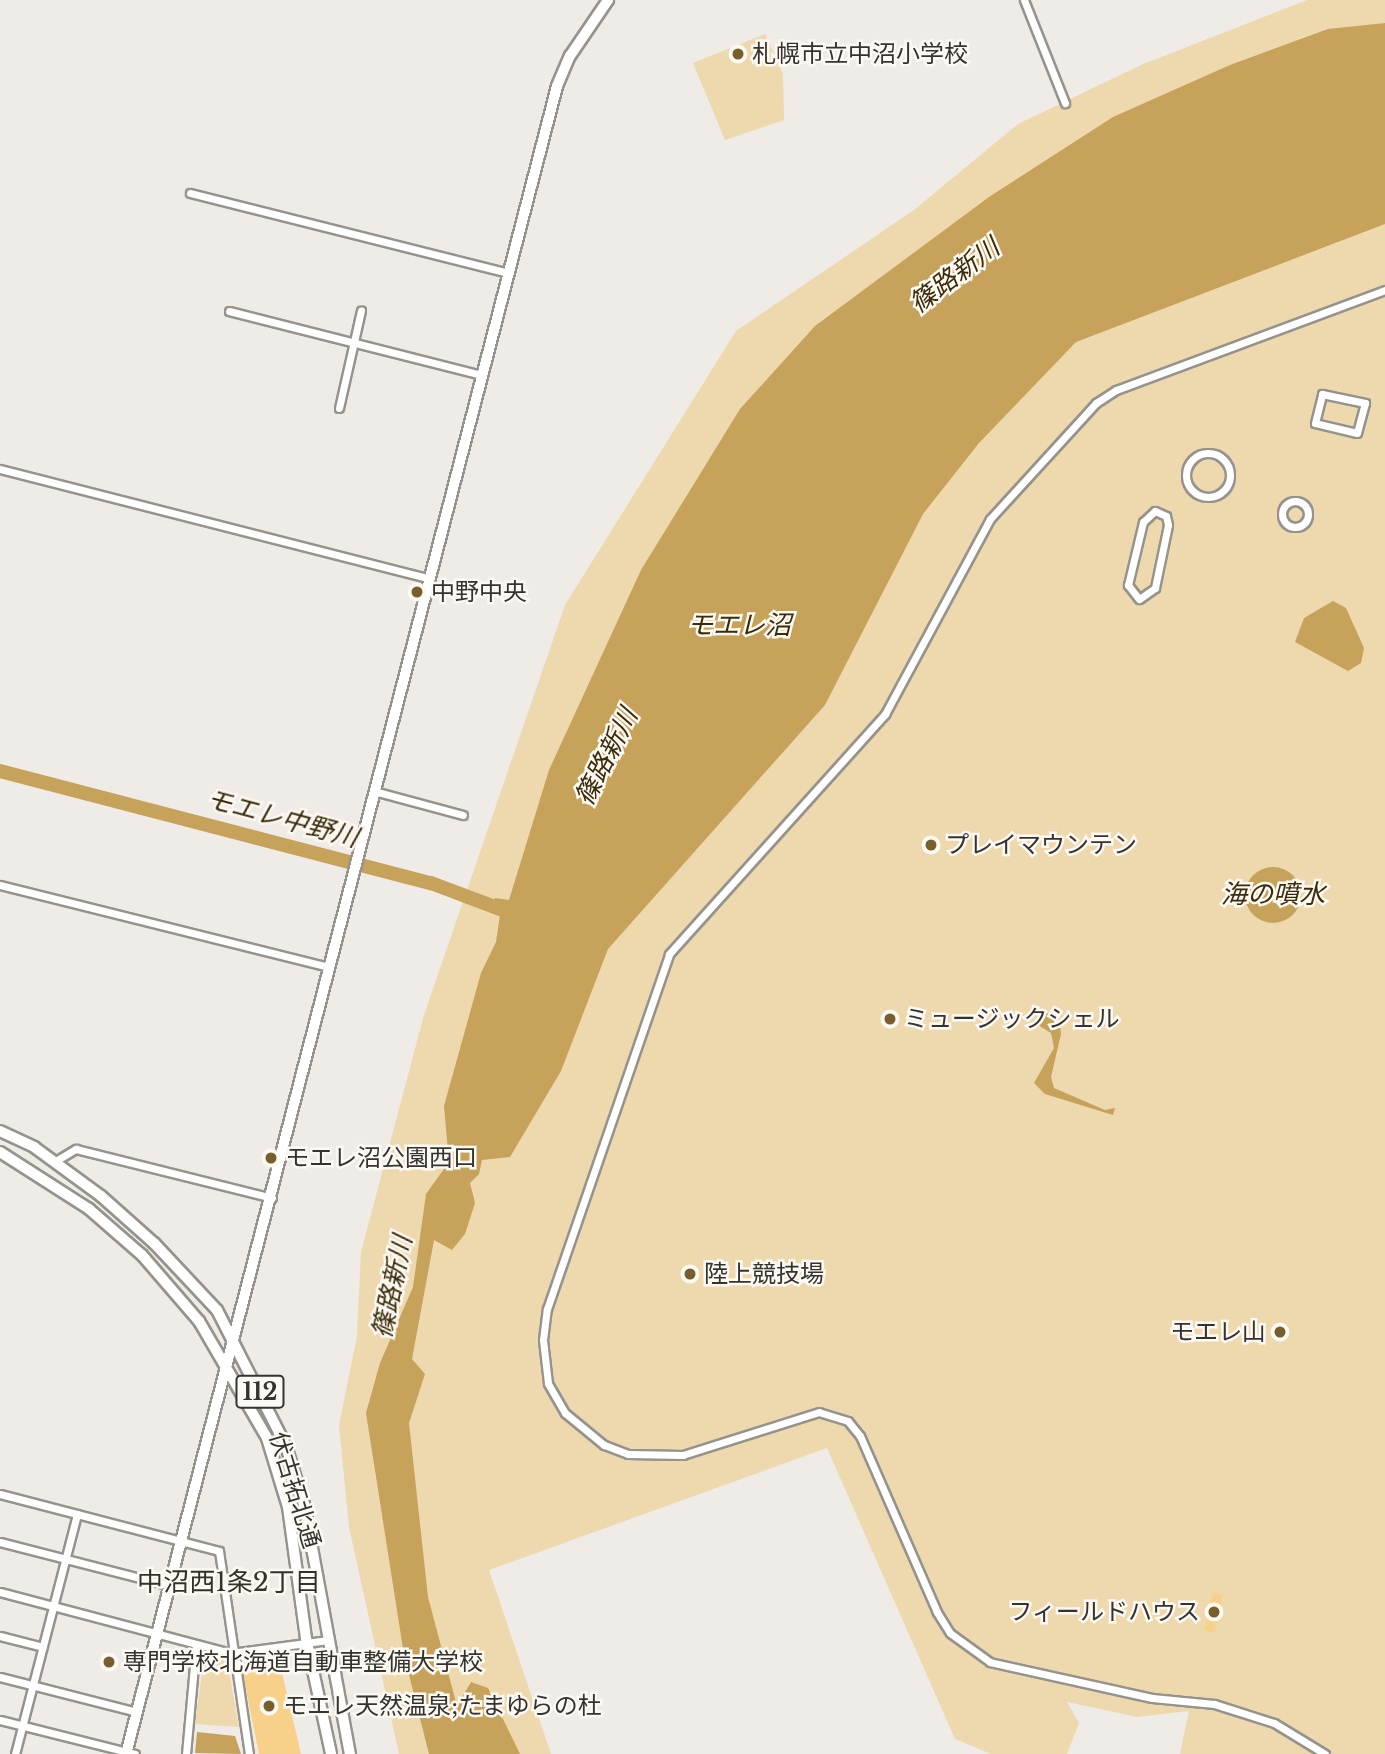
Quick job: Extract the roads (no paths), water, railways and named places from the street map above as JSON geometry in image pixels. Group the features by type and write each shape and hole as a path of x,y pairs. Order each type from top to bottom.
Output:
{"main road":[{"name":"伏古拓北通","path":"0,1131 54,1162 154,1243 216,1310 293,1469 349,1754"},
{"name":"伏古拓北通","path":"0,1152 89,1209 142,1255 199,1321 267,1438 288,1507 307,1643 331,1754"}],"street":[{"path":"0,1720 129,1753 137,1712 229,1372 328,967 557,86 570,56 608,0"},
{"path":"1024,0 1065,103"},
{"path":"190,193 509,273"},
{"path":"1325,1754 1274,1723 1225,1707 1152,1698 990,1662 950,1633 937,1612 860,1436 849,1422 819,1412 682,1455 628,1454 604,1446 565,1413 548,1383 543,1340 547,1309 670,954 885,714 990,519 1096,403 1116,390 1385,290"},
{"path":"339,408 361,310"},
{"path":"229,311 482,375"},
{"path":"1322,394 1364,403 1357,433 1315,423 1322,394"},
{"path":"1214,454 1228,464 1230,482 1219,495 1203,497 1189,487 1186,471 1196,456 1214,454"},
{"path":"0,469 430,579"},
{"path":"1155,511 1166,516 1168,526 1155,588 1139,598 1128,585 1143,522 1155,511"},
{"path":"374,790 463,815"},
{"path":"0,885 328,967"},
{"path":"54,1162 76,1149 272,1198"},
{"path":"0,1494 219,1551 231,1653 249,1754"},
{"path":"15,1754 77,1514"},
{"path":"0,1542 171,1586"},
{"path":"0,1592 231,1653 328,1640"},
{"path":"0,1636 43,1647"},
{"path":"186,1754 196,1644"},
{"path":"0,1677 137,1712"}],"water":[{"name":"モエレ沼","path":"1385,23 1385,224 1076,342 979,443 923,514 825,705 608,949 561,1071 510,1157 482,1160 479,1174 470,1183 475,1203 465,1234 452,1250 434,1240 412,1359 425,1374 409,1423 428,1597 457,1706 471,1682 488,1688 520,1754 429,1754 404,1655 366,1413 380,1363 413,1287 426,1194 449,1162 444,1106 481,973 496,942 500,915 489,911 495,898 509,900 549,770 641,570 740,409 815,326 989,197 1113,117 1230,65 1328,29"},
{"path":"1333,601 1346,608 1364,648 1361,663 1348,671 1295,642 1304,618"},
{"name":"海の噴水","path":"1273,867 1284,869 1293,875 1299,884 1299,906 1293,915 1284,921 1273,923 1262,921 1253,915 1247,906 1245,895 1247,884 1253,875 1262,869"},
{"path":"1047,1013 1060,1024 1061,1034 1051,1077 1054,1088 1105,1110 1115,1108 1113,1115 1045,1094 1034,1083 1054,1048 1051,1033 1038,1025 1039,1017"},
{"path":"197,1732 235,1736 241,1754 195,1753"}],"waterway":[{"name":"モエレ中野川","path":"0,771 431,883 508,912"}],"place":[{"name":"札幌市立中沼小学校","path":"738,54"},
{"name":"中野中央","path":"417,592"},
{"name":"プレイマウンテン","path":"931,845"},
{"name":"ミュージックシェル","path":"890,1019"},
{"name":"モエレ沼公園西口","path":"271,1158"},
{"name":"陸上競技場","path":"690,1274"},
{"name":"モエレ山","path":"1280,1332"},
{"name":"フィールドハウス","path":"1214,1612"},
{"name":"専門学校北海道自動車整備大学校","path":"109,1662"},
{"name":"モエレ天然温泉;たまゆらの杜","path":"269,1706"}],"district":[{"name":"中沼西1条2丁目","path":"229,1583"}],"water label":[{"name":"篠路新川","path":"955,276"},
{"name":"篠路新川","path":"607,757"},
{"name":"篠路新川","path":"393,1287"}]}
